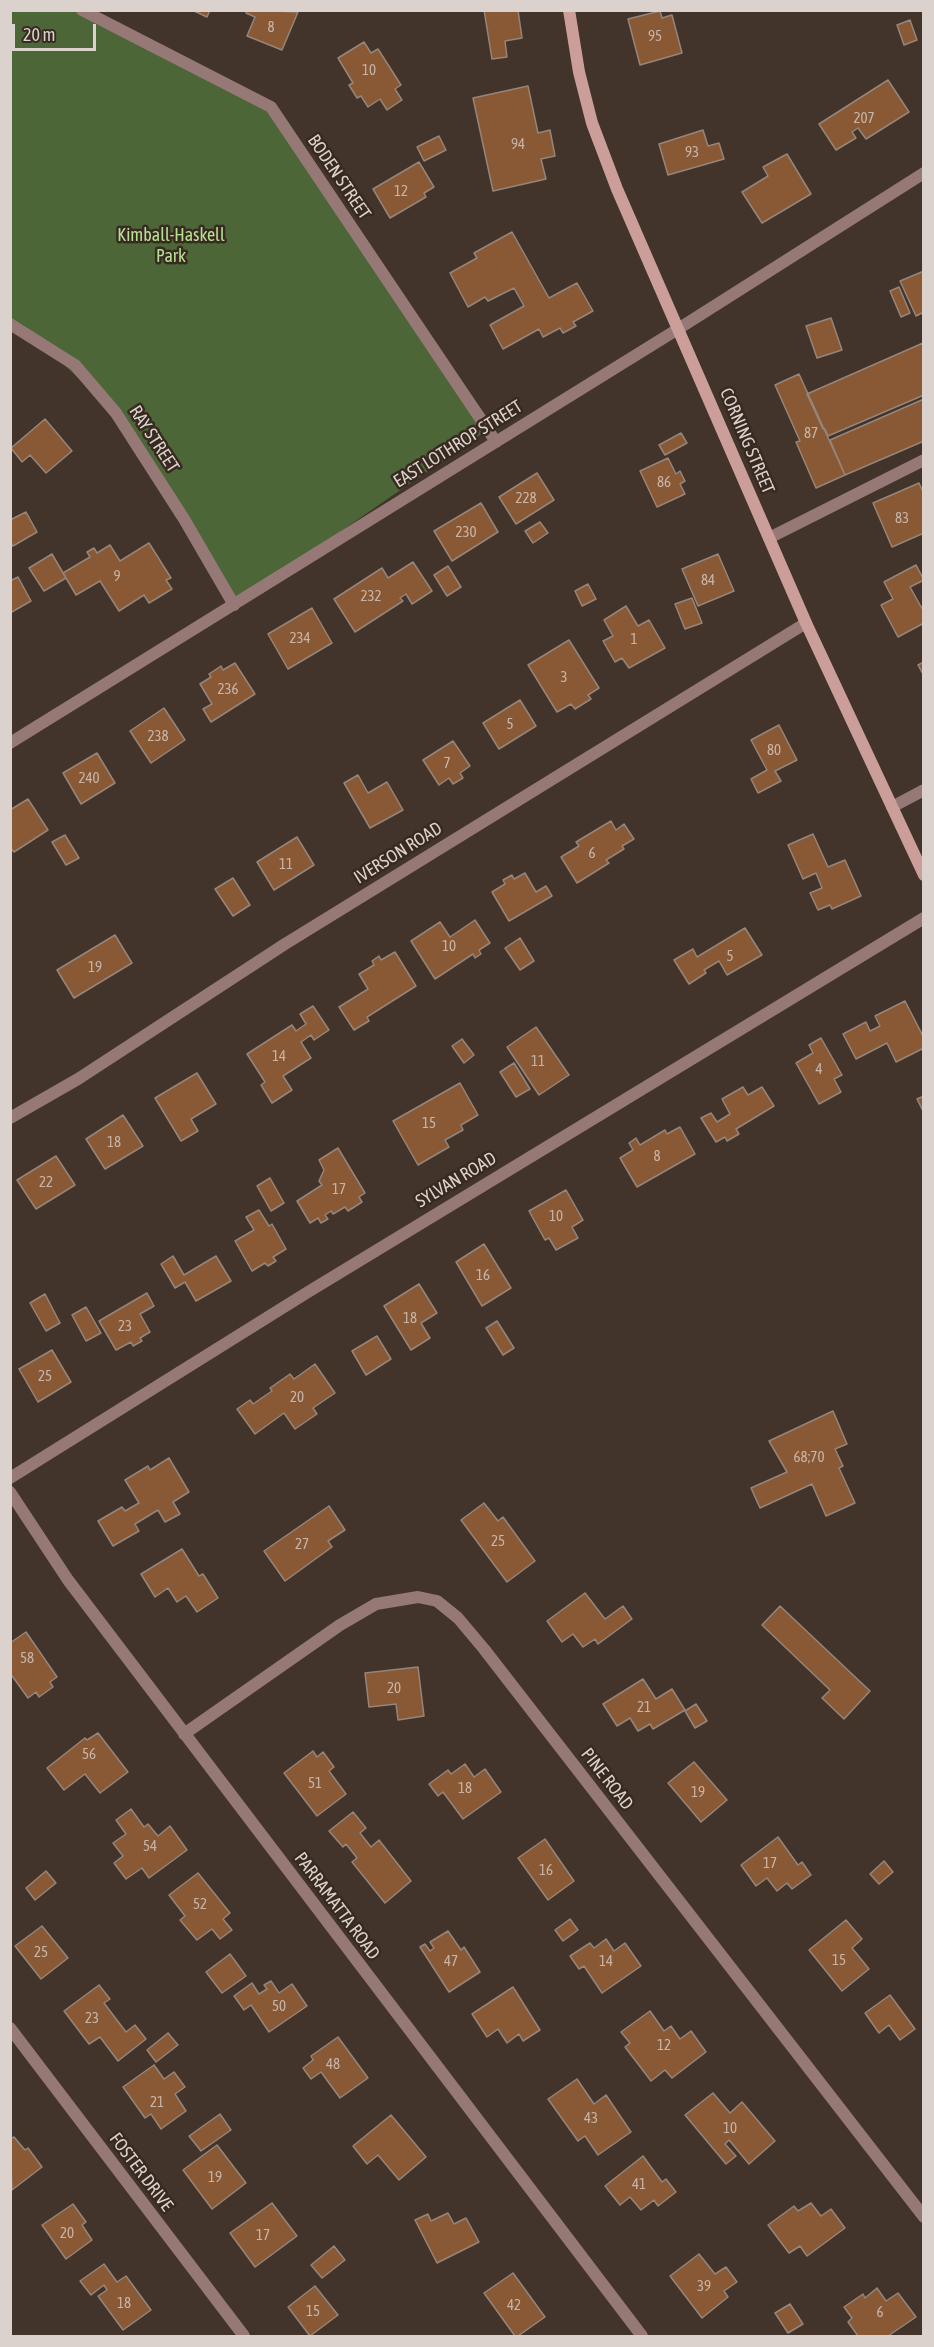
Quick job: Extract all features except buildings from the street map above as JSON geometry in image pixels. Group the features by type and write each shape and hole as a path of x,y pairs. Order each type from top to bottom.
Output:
{"street":[{"name":"BODEN STREET","path":"82,10 271,107 496,442"},
{"name":"CORNING STREET","path":"569,10 579,72 592,123 617,189 806,623 924,875"},
{"name":"EAST LOTHROP STREET","path":"10,743 678,329 924,173"},
{"name":"RAY STREET","path":"10,324 75,365 116,413 184,519 234,605"},
{"path":"769,538 924,460"},
{"name":"IVERSON ROAD","path":"10,1118 78,1079 285,944 806,623"},
{"path":"892,807 924,790"},
{"name":"SYLVAN ROAD","path":"10,1478 308,1292 924,918"},
{"name":"PARRAMATTA ROAD","path":"10,1492 68,1580 642,2337"},
{"name":"PINE ROAD","path":"184,1734 340,1625 376,1604 418,1597 437,1601 458,1618 484,1649 924,2217"},
{"name":"FOSTER DRIVE","path":"10,2028 244,2337"}],"green space":[{"name":"Kimball-Haskell Park","path":"11,11 95,11 271,107 493,426 234,605 116,413 35,338 11,327"}]}
